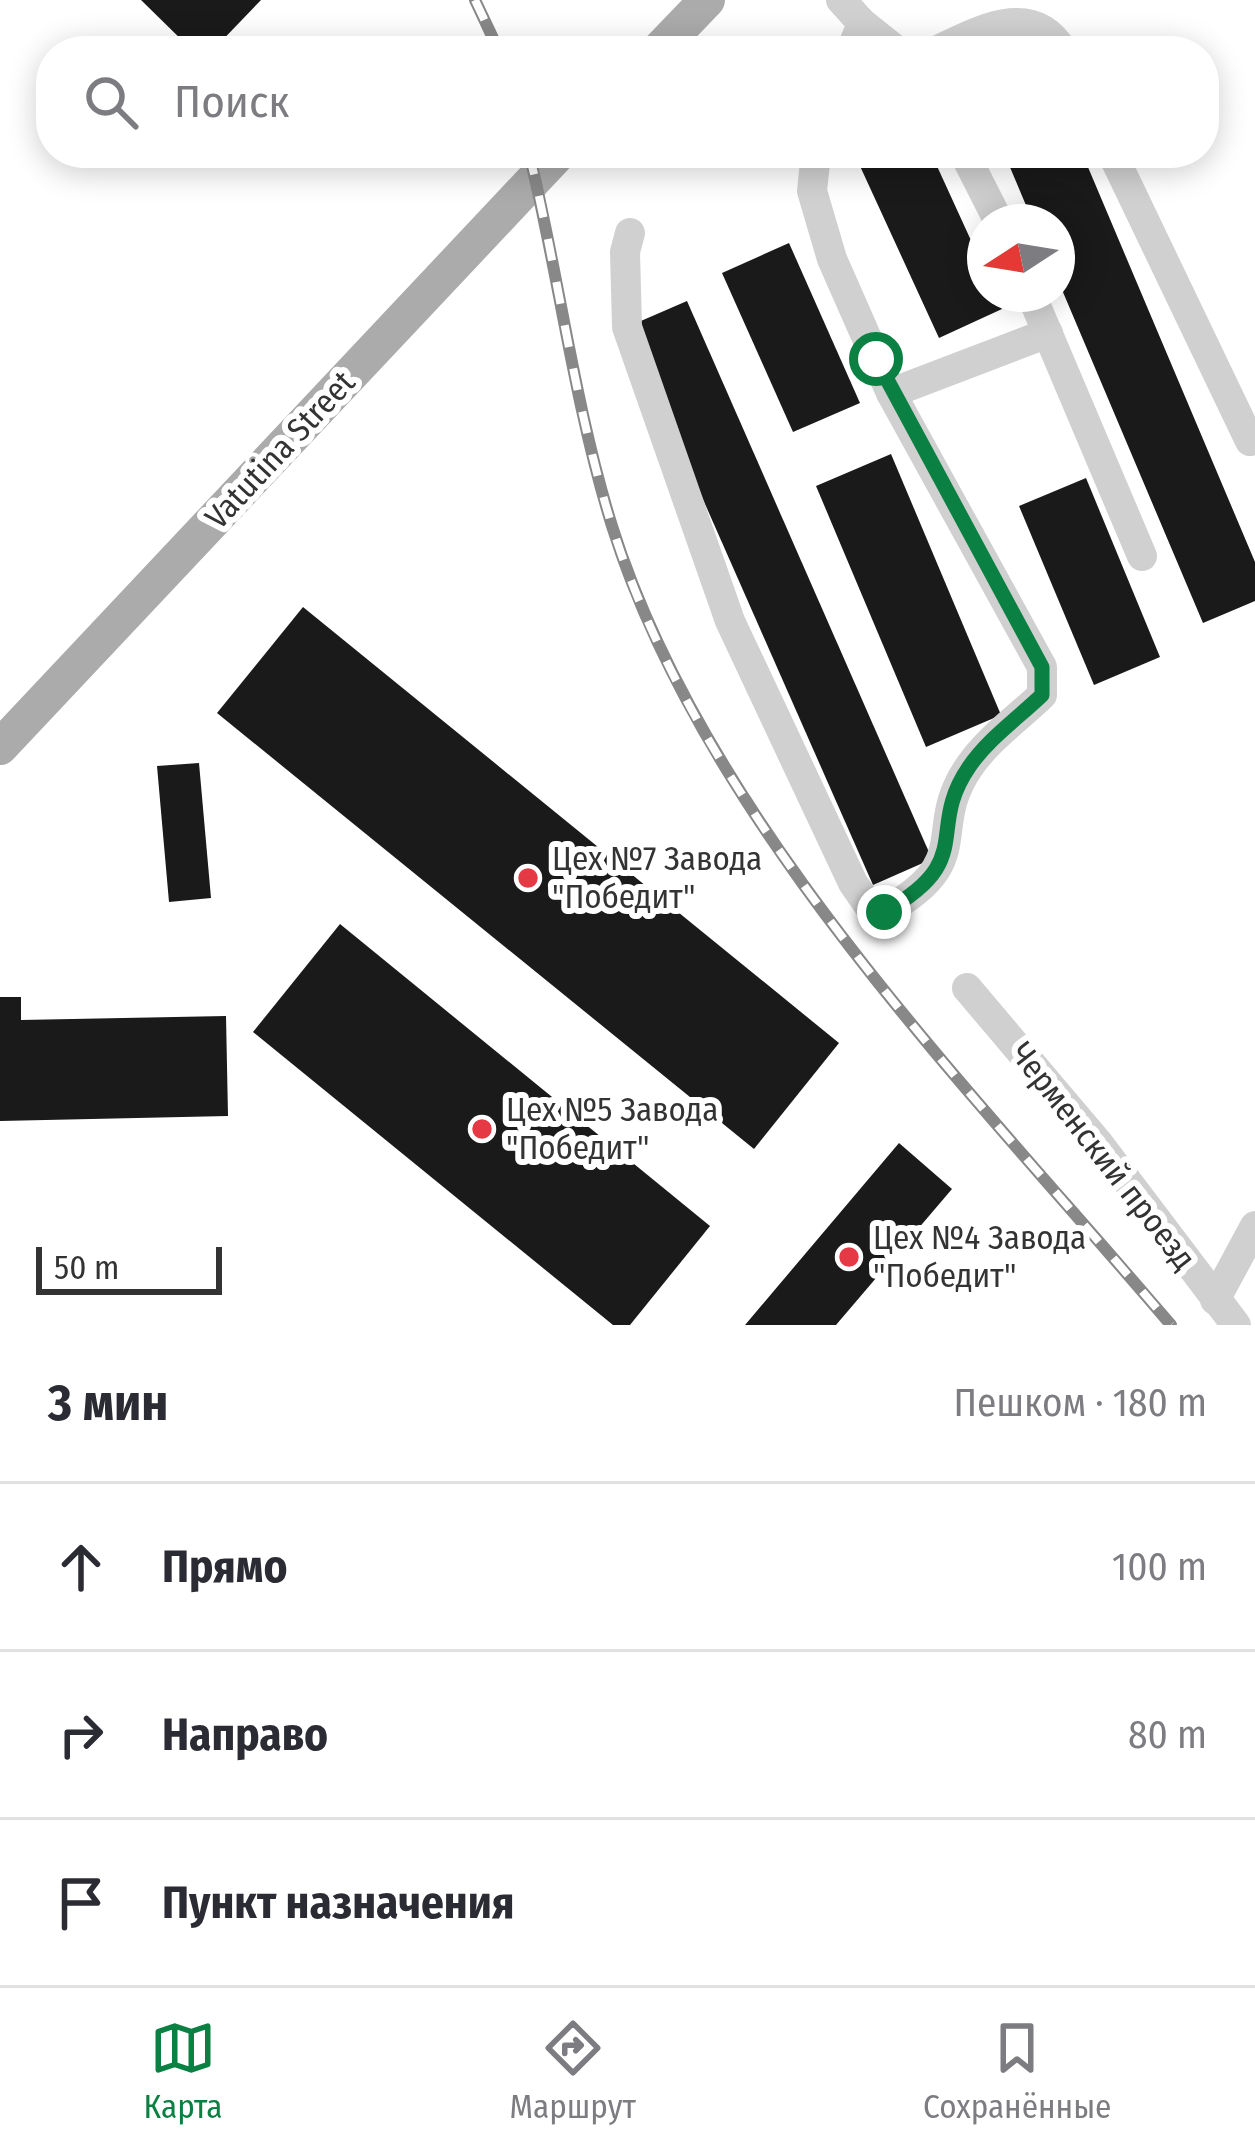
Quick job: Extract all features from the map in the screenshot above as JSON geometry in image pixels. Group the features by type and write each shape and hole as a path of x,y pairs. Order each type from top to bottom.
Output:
{"main road":[{"path":"672,36 707,0"},
{"name":"Vatutina Street","path":"0,747 546,168"}],"street":[{"path":"841,0 857,36"},
{"path":"967,36 986,27 1028,20 1049,28 1054,36"},
{"path":"630,233 625,252 627,327 730,621 853,883 869,906 884,912 930,880 945,857 954,798 967,769 1042,695 1042,667 891,393 832,259 812,191 814,168"},
{"path":"971,168 989,204"},
{"path":"1119,168 1250,441"},
{"path":"1039,312 1142,556"},
{"path":"891,393 1048,333"},
{"name":"Черменский проезд","path":"967,988 1100,1144 1237,1325"},
{"path":"1215,1300 1255,1226"}],"building":[{"path":"141,0 261,0 226,36 178,36"},
{"path":"861,168 938,168 967,232 967,312 995,312 939,338"},
{"path":"1010,168 1088,168 1255,562 1255,601 1203,623 1071,312 1075,312 1075,204 1025,204"},
{"path":"789,243 860,403 793,432 722,273"},
{"path":"687,301 932,859 873,885 627,327"},
{"path":"891,454 1001,715 926,747 816,486"},
{"path":"1086,478 1160,657 1094,685 1019,506"},
{"name":"Цех №7 Завода \"Победит\"","path":"303,607 839,1043 754,1149 217,713"},
{"path":"199,763 211,898 169,902 157,766"},
{"name":"Цех №5 Завода \"Победит\"","path":"340,924 710,1226 630,1325 613,1325 253,1032"},
{"path":"0,997 21,997 21,1020 226,1016 228,1116 0,1121"},
{"name":"Цех №4 Завода \"Победит\"","path":"899,1143 952,1189 836,1325 745,1325"}],"railway":[{"path":"475,0 492,36"},
{"path":"533,168 587,434 612,526 655,636 711,743 777,848 852,949 931,1048 1171,1325"}],"place":[{"name":"Цех №7 Завода \"Победит\"","path":"528,878"},
{"name":"Цех №5 Завода \"Победит\"","path":"482,1129"},
{"name":"Цех №4 Завода \"Победит\"","path":"849,1257"}],"route":[{"path":"876,359 1042,667 1042,695 967,769 954,798 945,857 930,880 884,912"}]}
